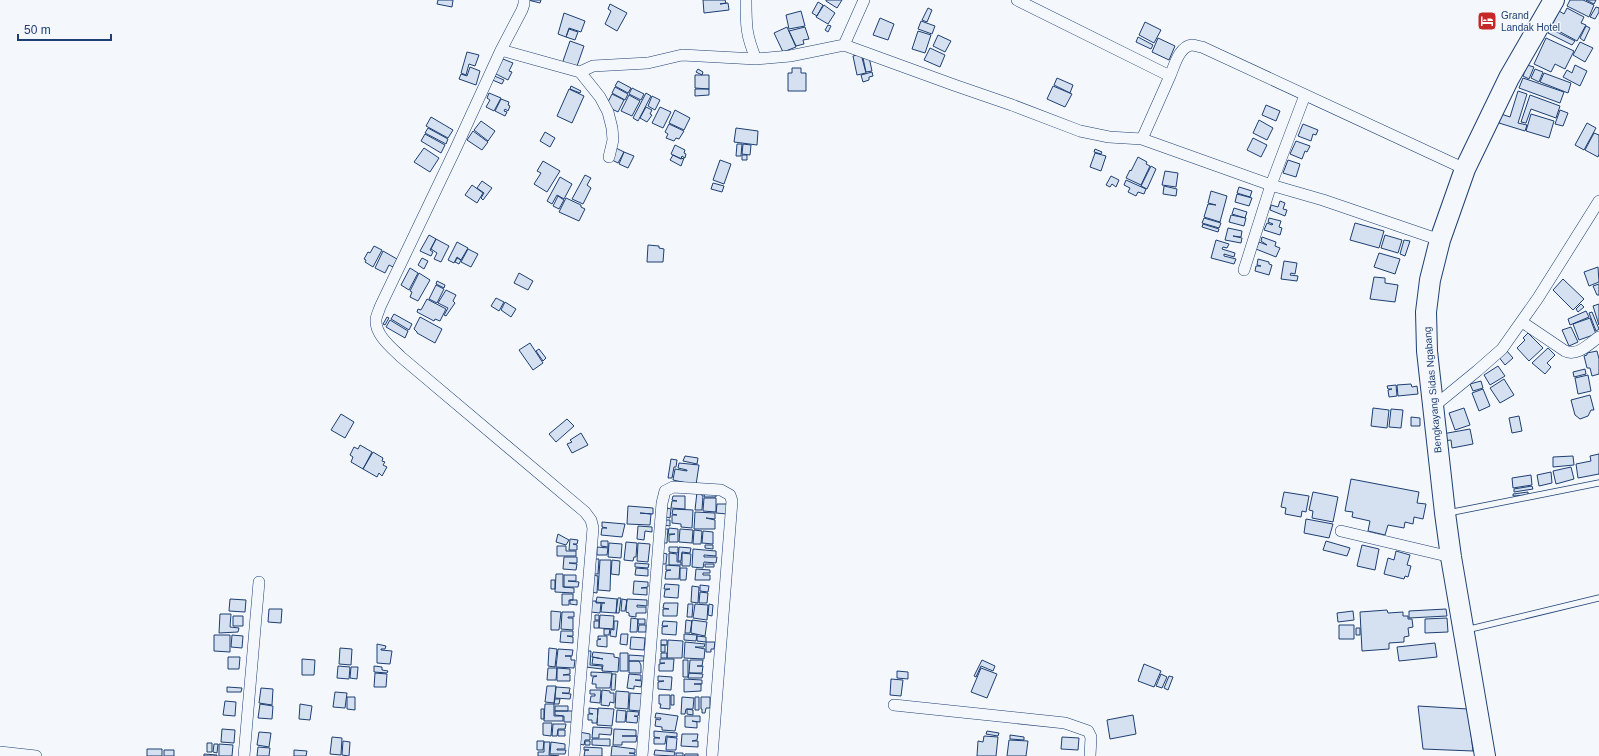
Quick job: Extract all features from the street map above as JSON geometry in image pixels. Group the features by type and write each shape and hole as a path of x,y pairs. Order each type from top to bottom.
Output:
{"highway":[{"name":"Bengkayang Sidas Ngabang","path":"1485,756 1451,557 1445,513 1427,351 1426,312 1430,280 1440,240 1465,169 1509,78 1554,0"}],"street":[{"path":"524,0 522,10 501,50 380,307 376,320 377,328 384,340 401,357 585,512 591,520 593,532 574,756"},
{"path":"746,0 746,30 756,59"},
{"path":"844,45 864,0"},
{"path":"1017,0 1170,76"},
{"path":"580,72 593,66 648,63 682,55 756,59 790,56 844,45 1080,131 1110,137 1142,139 1270,185 1323,200 1440,240"},
{"path":"1142,139 1178,57 1185,48 1192,45 1202,47 1465,169"},
{"path":"501,50 580,72 600,97 608,112 614,140 609,156"},
{"path":"1244,270 1270,185 1304,95"},
{"path":"1433,407 1502,349 1522,322 1599,201"},
{"path":"1522,322 1564,351 1572,354 1599,337"},
{"path":"642,756 662,503 665,490 673,487 721,490 730,495 732,501 712,756"},
{"path":"1342,531 1451,557"},
{"path":"244,756 259,582"},
{"path":"894,705 1065,723 1088,731 1091,737 1090,756"},
{"path":"0,752 36,756"}],"lane":[{"path":"1445,513 1599,483"},
{"path":"1464,630 1599,598"}],"building":[{"path":"438,0 453,0 452,7 437,4"},
{"path":"528,0 541,0 540,3"},
{"path":"703,0 725,0 726,3 720,4 728,3 729,10 704,13"},
{"path":"826,0 842,0 837,8"},
{"path":"1570,0 1583,0 1594,5 1589,17 1567,6"},
{"path":"1586,0 1596,0 1594,4"},
{"path":"818,2 823,5 817,16 812,13"},
{"path":"610,4 627,13 617,31 605,24 611,11 608,9"},
{"path":"824,5 835,13 828,24 816,17"},
{"path":"1596,7 1599,8 1599,12 1595,19 1590,17"},
{"path":"928,8 932,10 927,22 922,20"},
{"path":"1567,8 1584,17 1581,23 1586,25 1577,41 1551,27 1559,11 1564,14"},
{"path":"801,11 805,26 789,29 786,15"},
{"path":"564,13 585,21 581,32 569,28 566,37 558,34"},
{"path":"880,18 894,24 888,40 873,35"},
{"path":"921,21 935,26 932,34 918,29"},
{"path":"1145,22 1161,30 1154,43 1139,35"},
{"path":"828,25 831,26 828,32 825,30"},
{"path":"1586,26 1590,28 1584,41 1580,38"},
{"path":"787,27 796,47 783,52 774,33"},
{"path":"805,27 809,39 803,40 804,44 796,46 789,31"},
{"path":"569,29 578,32 575,40 566,37"},
{"path":"1551,29 1575,41 1572,45 1548,33"},
{"path":"918,31 931,35 925,53 912,49"},
{"path":"938,35 951,41 945,52 933,46"},
{"path":"1138,37 1153,45 1151,49 1136,42"},
{"path":"1158,38 1175,46 1169,60 1152,52"},
{"path":"1546,38 1574,51 1565,69 1555,64 1551,72 1534,64"},
{"path":"570,41 584,46 576,69 562,64"},
{"path":"1580,42 1593,48 1585,62 1573,55"},
{"path":"930,48 945,55 940,67 924,60"},
{"path":"467,52 479,55 475,66 469,64 466,75 461,73"},
{"path":"861,54 866,73 857,75 853,56"},
{"path":"869,57 872,71 866,72 863,58"},
{"path":"503,59 513,63 509,71 512,72 508,80 492,72"},
{"path":"1527,65 1534,67 1529,79 1523,76"},
{"path":"1575,65 1587,71 1580,86 1563,77 1567,70 1572,73"},
{"path":"470,67 480,71 476,85 459,79 461,74 467,76"},
{"path":"792,68 801,68 801,73 806,73 806,91 788,91 788,73 792,73"},
{"path":"698,69 703,72 702,75 696,72"},
{"path":"1535,69 1543,72 1539,82 1531,78"},
{"path":"872,72 873,76 869,77 869,80 863,82 861,75"},
{"path":"1544,73 1571,83 1568,93 1540,82"},
{"path":"492,75 504,80 502,84 490,79"},
{"path":"695,75 709,75 709,89 695,88"},
{"path":"1057,78 1073,85 1070,93 1054,85"},
{"path":"1523,78 1564,92 1560,103 1519,88"},
{"path":"618,81 631,88 628,93 615,86"},
{"path":"571,86 581,91 580,93 570,89"},
{"path":"1053,86 1072,94 1065,107 1047,99"},
{"path":"615,87 628,94 625,100 612,93"},
{"path":"632,88 644,94 641,100 629,94"},
{"path":"569,89 584,96 572,123 557,116"},
{"path":"695,89 709,89 709,95 695,96"},
{"path":"1518,91 1527,94 1518,123 1527,125 1525,131 1499,123 1501,114 1510,117"},
{"path":"489,93 501,98 494,111 486,107 490,100 487,98"},
{"path":"646,93 651,96 638,121 633,118"},
{"path":"612,94 624,100 618,112 606,106"},
{"path":"629,95 640,101 632,116 621,111"},
{"path":"1530,95 1560,106 1556,118 1531,109 1526,123 1521,122"},
{"path":"652,96 660,100 655,110 648,106"},
{"path":"501,99 509,102 508,105 510,106 508,111 505,109 504,111 507,112 505,116 495,111"},
{"path":"1266,105 1280,111 1276,121 1262,115"},
{"path":"646,107 652,110 650,114 652,115 647,122 640,118"},
{"path":"660,107 671,112 663,128 652,123"},
{"path":"675,110 690,118 684,130 669,123"},
{"path":"1560,110 1568,113 1563,126 1555,124"},
{"path":"1531,114 1554,121 1549,138 1526,131"},
{"path":"431,117 453,130 448,138 426,126"},
{"path":"1259,120 1273,128 1267,140 1253,133"},
{"path":"481,121 495,131 488,141 474,130"},
{"path":"1587,123 1596,128 1584,150 1575,145"},
{"path":"669,124 684,131 679,139 676,138 674,141 666,138 668,134 665,132"},
{"path":"1303,124 1318,130 1316,135 1313,134 1311,141 1298,136"},
{"path":"428,128 448,139 446,144 425,133"},
{"path":"736,128 758,131 757,145 734,142"},
{"path":"473,131 488,142 482,150 467,140"},
{"path":"545,132 555,138 550,147 540,141"},
{"path":"1594,133 1599,135 1598,157 1585,150"},
{"path":"425,134 445,145 441,153 421,141"},
{"path":"1253,138 1267,145 1261,157 1247,150"},
{"path":"1296,141 1310,146 1307,152 1305,151 1302,159 1290,154"},
{"path":"737,144 742,144 741,156 736,156"},
{"path":"743,144 751,145 750,155 742,154"},
{"path":"675,145 685,150 685,158 682,156 681,159 671,154"},
{"path":"424,148 439,158 430,172 414,162"},
{"path":"616,148 624,152 618,163 610,159"},
{"path":"1095,149 1102,152 1101,154 1094,152"},
{"path":"624,152 634,156 628,168 619,164"},
{"path":"1095,153 1106,156 1101,171 1090,167"},
{"path":"673,155 682,159 684,158 681,166 670,160"},
{"path":"742,155 747,155 747,160 742,160"},
{"path":"1138,157 1147,162 1146,164 1150,166 1141,185 1126,178"},
{"path":"720,160 731,164 724,184 713,180"},
{"path":"1288,160 1300,164 1296,177 1283,173"},
{"path":"543,161 560,171 547,192 534,184 541,173 537,171"},
{"path":"1151,166 1156,169 1147,189 1141,186"},
{"path":"1165,171 1178,173 1176,187 1162,185"},
{"path":"585,175 591,178 587,185 591,188 583,204 572,199"},
{"path":"1111,176 1119,180 1116,187 1112,184 1110,187 1106,185"},
{"path":"560,177 572,184 564,199 557,195 552,204 547,201"},
{"path":"1126,180 1146,189 1144,194 1138,192 1136,196 1128,192 1130,188 1124,185"},
{"path":"482,181 492,188 483,200 481,198 484,193 477,188"},
{"path":"713,183 724,186 722,192 711,189"},
{"path":"472,185 483,193 477,203 465,195"},
{"path":"1164,186 1177,189 1176,196 1163,194"},
{"path":"1239,187 1252,191 1250,197 1237,193"},
{"path":"1211,191 1227,196 1220,222 1204,217 1208,204 1216,205 1208,203"},
{"path":"1237,194 1252,198 1249,206 1235,202"},
{"path":"558,196 564,200 559,209 553,206"},
{"path":"566,198 581,205 581,207 585,209 579,221 559,212"},
{"path":"1280,201 1285,203 1283,209 1287,210 1285,216 1270,210 1271,205 1278,207"},
{"path":"1234,208 1247,212 1245,218 1232,214"},
{"path":"1231,215 1246,218 1244,226 1229,222"},
{"path":"1204,218 1221,223 1219,228 1202,223"},
{"path":"1269,218 1281,221 1279,227 1282,228 1280,235 1264,230 1267,223 1273,224 1268,222"},
{"path":"1355,223 1384,231 1379,248 1350,240"},
{"path":"1203,224 1219,229 1218,232 1202,227"},
{"path":"1228,228 1242,231 1241,237 1233,236 1242,238 1241,243 1225,240"},
{"path":"429,235 436,239 430,250 433,252 431,256 420,251"},
{"path":"1385,235 1402,240 1398,253 1381,248"},
{"path":"1262,237 1276,242 1275,246 1280,248 1276,257 1256,249 1259,242 1267,245 1261,241"},
{"path":"436,239 449,246 441,262 434,259 437,253 431,249"},
{"path":"1216,240 1229,244 1227,248 1223,247 1222,249 1235,253 1234,257 1224,254 1224,256 1236,259 1234,264 1211,258"},
{"path":"1404,240 1410,241 1405,256 1400,254"},
{"path":"457,242 468,248 461,260 457,257 454,263 448,260"},
{"path":"648,245 659,246 659,248 664,249 663,262 647,262"},
{"path":"374,246 382,250 373,267 365,262 366,260 364,259"},
{"path":"468,249 478,254 471,267 461,262"},
{"path":"383,251 397,259 393,267 389,265 385,273 375,268"},
{"path":"1379,253 1400,259 1395,274 1374,267"},
{"path":"422,258 428,261 424,269 418,265"},
{"path":"457,258 461,260 459,264 455,262"},
{"path":"1258,259 1269,262 1269,264 1272,265 1269,275 1255,271 1256,266 1261,266 1257,265"},
{"path":"1284,261 1297,263 1295,274 1291,273 1290,275 1298,276 1297,281 1281,279"},
{"path":"1598,267 1599,282 1589,286 1584,272"},
{"path":"410,268 418,273 409,290 401,285"},
{"path":"419,273 430,280 418,301 410,297 412,292 410,291"},
{"path":"519,273 533,281 528,290 514,283"},
{"path":"1374,277 1385,278 1385,283 1398,285 1395,302 1370,299"},
{"path":"1563,279 1584,299 1573,310 1553,290"},
{"path":"437,281 445,285 444,288 436,284"},
{"path":"1599,284 1599,295 1597,295 1593,286"},
{"path":"436,285 444,289 437,303 429,299"},
{"path":"446,290 456,295 453,301 455,303 446,316 444,315 448,308 438,303"},
{"path":"496,298 504,302 499,311 491,306"},
{"path":"427,299 446,309 440,321 435,319 434,321 417,312 418,309 421,310"},
{"path":"505,302 516,309 511,317 501,310"},
{"path":"1581,304 1584,307 1578,312 1576,309"},
{"path":"1599,304 1599,325 1593,306"},
{"path":"1586,311 1589,317 1570,325 1568,319"},
{"path":"1592,312 1599,329 1596,331 1589,313"},
{"path":"394,314 412,324 409,330 391,319"},
{"path":"387,317 389,318 385,325 383,324"},
{"path":"420,317 442,329 435,343 417,333 414,329"},
{"path":"1590,318 1596,334 1579,340 1573,324"},
{"path":"390,320 408,331 405,338 386,327"},
{"path":"1571,327 1578,342 1569,346 1562,330"},
{"path":"1528,333 1543,348 1529,361 1517,348 1525,340 1523,338"},
{"path":"530,343 543,363 533,370 519,350"},
{"path":"1548,348 1555,355 1547,363 1551,367 1545,374 1532,363"},
{"path":"539,349 546,358 543,361 536,351"},
{"path":"1506,350 1513,358 1505,365 1498,356"},
{"path":"1597,351 1599,359 1599,374 1592,376 1590,368 1587,368 1584,356 1587,355 1587,353"},
{"path":"1498,366 1505,376 1490,385 1484,375"},
{"path":"1585,369 1586,374 1574,377 1573,372"},
{"path":"1588,375 1591,391 1578,394 1575,378"},
{"path":"1504,379 1514,395 1500,403 1490,388"},
{"path":"1481,381 1483,388 1473,391 1470,384"},
{"path":"1411,384 1412,387 1417,386 1418,394 1398,396 1397,385"},
{"path":"1396,385 1397,396 1389,397 1388,390 1392,389 1388,389 1387,386"},
{"path":"1483,389 1490,406 1479,411 1472,393"},
{"path":"1590,395 1594,410 1591,410 1588,416 1580,419 1575,415 1571,400"},
{"path":"1373,408 1389,410 1387,428 1371,426"},
{"path":"1464,408 1470,425 1455,430 1449,413"},
{"path":"1391,409 1403,410 1401,428 1389,427"},
{"path":"341,414 354,422 345,438 331,430"},
{"path":"1519,416 1522,431 1512,433 1509,418"},
{"path":"1411,417 1420,418 1420,426 1411,426"},
{"path":"567,419 574,426 556,442 549,434"},
{"path":"1470,429 1473,444 1452,448 1451,440 1443,441 1442,434"},
{"path":"581,433 588,445 572,453 567,444 572,442 570,440"},
{"path":"360,445 372,452 363,469 351,462 353,457 350,455 354,447 358,449"},
{"path":"373,452 383,458 382,461 385,462 383,465 387,467 382,476 379,473 377,477 363,469"},
{"path":"1599,454 1599,474 1578,478 1576,464 1591,461 1590,456"},
{"path":"685,456 698,458 697,464 683,461"},
{"path":"1573,456 1574,465 1553,467 1553,457"},
{"path":"671,459 677,460 676,467 674,467 672,478 668,478"},
{"path":"679,463 699,465 696,485 673,480 675,469 687,471 678,468"},
{"path":"1571,467 1574,479 1556,484 1553,471"},
{"path":"1551,472 1552,483 1539,486 1537,475"},
{"path":"1531,475 1532,485 1513,488 1512,478"},
{"path":"1351,479 1419,492 1417,503 1426,504 1423,519 1414,517 1413,524 1405,522 1404,528 1388,525 1385,535 1368,531 1370,521 1352,517 1353,512 1345,511"},
{"path":"1532,486 1533,489 1514,492 1514,489"},
{"path":"697,492 701,492 701,495 703,495 702,510 695,510"},
{"path":"1284,492 1309,496 1306,512 1302,511 1301,517 1285,514 1286,508 1281,507"},
{"path":"1313,492 1338,497 1333,522 1312,518 1313,511 1309,510"},
{"path":"1528,492 1528,495 1513,496 1513,494"},
{"path":"705,493 716,493 716,497 704,497"},
{"path":"673,496 685,496 685,509 671,508 672,501 677,501 672,500"},
{"path":"704,498 716,498 716,512 703,511"},
{"path":"717,504 727,504 727,514 716,513"},
{"path":"628,506 653,508 653,514 640,513 651,514 650,525 627,524"},
{"path":"667,508 671,509 670,518 666,517"},
{"path":"673,509 693,510 692,528 681,527 681,524 672,523 672,515 677,515 672,514"},
{"path":"695,512 715,513 715,519 706,518 715,520 715,529 694,529"},
{"path":"1306,519 1333,524 1329,538 1304,533"},
{"path":"663,520 670,520 670,526 663,525"},
{"path":"602,522 625,524 622,537 601,535 602,528 607,528 602,527"},
{"path":"638,526 652,527 652,532 645,531 644,540 637,539"},
{"path":"669,528 678,529 678,542 669,542 669,535 675,534 668,534"},
{"path":"665,529 668,529 667,543 664,543"},
{"path":"680,529 693,530 692,543 679,542"},
{"path":"694,530 702,531 701,544 693,544"},
{"path":"703,531 713,532 713,544 702,543"},
{"path":"558,534 569,540 566,545 556,542"},
{"path":"570,539 578,540 577,544 573,544 577,545 577,550 569,550"},
{"path":"601,541 608,541 608,547 601,546"},
{"path":"1326,541 1350,548 1347,556 1323,550"},
{"path":"626,542 637,543 636,557 634,557 633,561 624,560"},
{"path":"609,543 622,544 621,558 608,557"},
{"path":"638,543 650,544 648,562 637,561"},
{"path":"705,545 713,545 713,549 705,548"},
{"path":"1362,545 1379,549 1375,570 1357,566"},
{"path":"557,546 566,546 566,551 576,551 576,556 557,556"},
{"path":"597,547 608,548 607,555 597,555"},
{"path":"669,547 678,547 678,553 669,552"},
{"path":"679,547 691,548 690,553 682,552 681,561 678,561"},
{"path":"693,549 716,551 716,556 704,555 704,557 717,557 716,563 704,562 703,568 692,567"},
{"path":"1396,551 1410,555 1407,565 1411,566 1408,577 1405,576 1404,579 1384,574 1388,558 1394,560"},
{"path":"663,553 667,554 666,564 662,564"},
{"path":"669,553 677,554 677,562 681,562 681,565 669,565"},
{"path":"682,553 691,554 690,566 682,566"},
{"path":"564,557 577,557 577,563 569,563 577,564 576,570 563,569"},
{"path":"593,559 599,559 598,574 592,574"},
{"path":"600,560 611,560 610,591 598,590"},
{"path":"612,560 620,561 619,575 611,574"},
{"path":"635,563 649,564 648,568 635,567"},
{"path":"705,564 714,564 714,567 705,567"},
{"path":"666,565 680,566 679,579 665,579 666,571 671,570 666,570"},
{"path":"636,568 648,569 648,576 635,575"},
{"path":"680,568 687,568 686,580 680,580"},
{"path":"696,569 710,570 710,573 703,573 703,575 710,575 710,580 695,580"},
{"path":"556,574 563,574 563,587 574,588 574,593 555,592"},
{"path":"564,575 576,575 576,581 568,581 579,582 578,587 564,587"},
{"path":"592,575 598,576 597,593 591,592"},
{"path":"551,580 555,580 555,589 551,589"},
{"path":"634,581 648,582 648,587 641,588 647,588 647,595 633,594"},
{"path":"665,584 679,585 678,598 664,597 665,590 670,589 664,589"},
{"path":"700,585 709,586 708,592 700,591"},
{"path":"692,586 699,587 698,603 691,602"},
{"path":"700,592 708,593 707,603 699,603"},
{"path":"562,594 573,594 573,600 569,600 569,605 562,605"},
{"path":"597,597 617,599 616,613 601,612 602,603 605,603 596,602"},
{"path":"618,598 621,598 619,613 616,613"},
{"path":"230,599 246,600 245,612 229,611"},
{"path":"622,599 627,600 625,611 621,611"},
{"path":"627,599 647,600 647,606 637,605 637,607 646,607 646,613 636,613 636,617 629,616 629,613 626,612"},
{"path":"570,600 577,600 577,605 570,604"},
{"path":"592,601 601,603 600,613 591,612"},
{"path":"664,603 678,603 677,616 663,616 663,609 669,609 663,608"},
{"path":"688,604 693,604 692,617 687,617"},
{"path":"695,604 708,605 707,620 693,618"},
{"path":"709,604 713,605 712,616 708,615"},
{"path":"269,609 282,609 281,623 268,622"},
{"path":"1446,609 1447,616 1409,618 1409,611"},
{"path":"1387,610 1388,613 1403,612 1403,616 1408,616 1408,619 1412,619 1413,627 1408,628 1409,636 1404,637 1404,642 1389,643 1389,649 1362,651 1360,612"},
{"path":"551,611 561,612 559,630 551,630"},
{"path":"1353,611 1354,620 1338,622 1337,613"},
{"path":"562,612 574,612 574,617 568,617 573,618 573,630 561,629"},
{"path":"220,614 231,614 230,627 239,628 238,632 219,633"},
{"path":"595,615 599,615 599,620 595,620"},
{"path":"600,615 614,616 613,629 599,628"},
{"path":"233,616 243,616 243,626 233,626"},
{"path":"631,618 638,619 637,632 630,632"},
{"path":"1447,618 1448,632 1425,633 1425,619"},
{"path":"638,619 645,619 645,624 638,624"},
{"path":"686,620 692,621 690,633 685,633"},
{"path":"692,620 707,622 705,636 691,633"},
{"path":"594,621 599,621 599,628 594,628"},
{"path":"614,621 618,621 616,637 610,636 611,629 614,630"},
{"path":"663,621 677,622 676,635 662,634 662,627 668,626 662,626"},
{"path":"639,625 646,625 646,632 638,632"},
{"path":"1339,625 1354,625 1354,639 1339,639"},
{"path":"1356,628 1360,628 1360,635 1356,635"},
{"path":"604,629 610,629 609,635 604,635"},
{"path":"561,631 573,631 573,636 567,636 573,637 573,643 560,642"},
{"path":"621,634 628,634 627,645 620,644"},
{"path":"684,634 697,635 696,641 684,640"},
{"path":"214,635 230,635 230,652 214,651"},
{"path":"232,635 243,636 242,648 231,647"},
{"path":"598,636 607,636 607,647 597,646 597,640 601,639 598,639"},
{"path":"697,636 706,637 706,642 697,641"},
{"path":"631,637 645,638 644,650 630,649"},
{"path":"661,640 667,640 667,645 661,645"},
{"path":"668,640 683,641 682,658 667,658"},
{"path":"685,642 705,644 704,647 695,647 705,649 704,659 684,658"},
{"path":"706,642 715,642 714,649 711,649 711,652 706,652"},
{"path":"1435,643 1437,657 1399,661 1397,647"},
{"path":"377,644 386,646 385,649 381,650 392,651 390,664 377,663"},
{"path":"661,645 665,645 665,652 661,652"},
{"path":"340,648 352,649 351,665 339,664"},
{"path":"549,648 557,649 555,667 548,666"},
{"path":"558,649 573,650 571,660 575,660 574,668 556,667"},
{"path":"587,651 591,651 590,665 602,666 602,669 586,667"},
{"path":"593,652 614,654 614,657 619,658 618,672 602,671 603,665 592,664"},
{"path":"620,653 628,653 628,671 620,671"},
{"path":"661,653 667,653 667,658 661,658"},
{"path":"629,655 644,656 644,661 629,661"},
{"path":"228,657 240,657 239,669 228,669"},
{"path":"302,659 315,660 314,675 302,675"},
{"path":"660,659 674,659 673,671 659,671 659,664 665,663 660,663"},
{"path":"683,660 688,660 688,677 683,677"},
{"path":"690,660 703,660 702,673 689,673"},
{"path":"982,660 995,666 993,671 981,666 976,677 974,676"},
{"path":"629,661 639,661 641,665 641,673 629,673"},
{"path":"1144,664 1161,671 1154,687 1138,681"},
{"path":"338,666 350,667 349,679 337,678"},
{"path":"374,666 382,667 382,670 388,671 387,673 374,672"},
{"path":"351,667 358,667 357,679 350,678"},
{"path":"548,668 557,668 556,680 547,680"},
{"path":"557,668 570,669 570,674 563,675 570,675 570,681 557,681"},
{"path":"981,668 997,674 987,698 971,692"},
{"path":"897,671 908,672 908,679 897,678"},
{"path":"591,672 612,673 610,688 596,688 596,684 592,684 593,677 597,676 591,676"},
{"path":"375,673 387,674 386,687 374,687"},
{"path":"689,673 703,674 702,678 688,678"},
{"path":"612,674 616,674 615,690 611,690"},
{"path":"629,674 641,675 641,680 635,680 642,681 641,687 634,686 634,689 627,688"},
{"path":"1161,674 1167,677 1162,688 1156,686"},
{"path":"658,676 672,677 671,690 658,689 658,682 664,681 658,681"},
{"path":"1169,676 1173,677 1168,690 1164,688"},
{"path":"684,679 702,680 701,691 684,692"},
{"path":"891,679 903,680 901,696 890,695"},
{"path":"547,686 556,686 554,703 545,702"},
{"path":"227,687 242,688 241,692 227,692"},
{"path":"556,687 570,688 569,693 562,693 571,694 570,699 555,698"},
{"path":"261,688 273,689 272,705 259,703"},
{"path":"590,690 601,690 600,703 590,702 591,696 595,696 595,694 590,694"},
{"path":"602,690 614,693 614,703 610,702 609,706 601,705"},
{"path":"616,691 629,692 628,709 615,708"},
{"path":"335,692 347,693 345,708 333,707"},
{"path":"630,693 645,694 640,711 629,710"},
{"path":"659,695 670,695 670,709 660,708 661,704 659,704"},
{"path":"671,695 674,695 674,705 671,705"},
{"path":"347,697 355,697 355,710 347,709"},
{"path":"682,697 694,698 693,709 686,709 685,714 681,714"},
{"path":"695,697 699,697 699,710 695,710"},
{"path":"701,697 710,697 710,708 706,708 705,713 702,713 701,709"},
{"path":"555,699 560,699 559,704 554,704"},
{"path":"225,701 236,702 235,716 223,715"},
{"path":"260,704 273,706 272,719 258,718"},
{"path":"300,704 312,706 310,720 299,719"},
{"path":"545,704 554,704 554,716 563,716 563,721 544,721"},
{"path":"555,706 568,706 568,711 555,711"},
{"path":"1418,706 1468,709 1473,751 1423,749"},
{"path":"589,708 598,709 597,723 592,723 592,720 588,720 588,714 593,714 589,713"},
{"path":"598,708 614,709 612,726 597,725"},
{"path":"541,709 544,709 544,719 541,719"},
{"path":"687,709 693,710 693,715 687,714"},
{"path":"617,710 626,711 625,722 616,722"},
{"path":"555,711 574,711 574,722 564,722 564,716 555,715"},
{"path":"627,711 639,712 638,716 634,716 638,717 637,723 626,722"},
{"path":"656,713 678,716 675,731 662,730 662,727 655,726 656,719 660,720 661,718 655,718"},
{"path":"1133,715 1136,734 1110,739 1107,720"},
{"path":"685,716 700,716 700,722 692,721 697,722 697,728 685,727"},
{"path":"543,723 552,723 551,736 543,735"},
{"path":"553,724 566,724 565,729 558,729 557,736 552,736"},
{"path":"593,727 612,728 611,735 599,734 599,738 592,738"},
{"path":"222,729 235,730 234,743 221,742"},
{"path":"614,729 636,730 636,742 622,742 622,745 613,745"},
{"path":"558,730 565,730 565,736 558,736"},
{"path":"654,731 677,733 677,737 666,736 665,744 654,744 654,738 660,738 654,737"},
{"path":"987,731 999,733 998,736 986,734"},
{"path":"259,732 271,733 269,747 257,745"},
{"path":"579,732 590,734 590,740 585,740 584,745 579,744"},
{"path":"682,734 698,734 697,740 692,741 698,741 698,747 681,746"},
{"path":"1010,735 1024,737 1024,740 1010,739"},
{"path":"984,736 998,737 996,756 977,756 978,741 983,742"},
{"path":"332,737 342,738 341,755 330,754"},
{"path":"667,737 677,738 676,750 666,750"},
{"path":"1062,737 1079,738 1078,750 1061,749"},
{"path":"592,739 610,739 610,746 592,745"},
{"path":"1009,740 1028,741 1026,756 1007,756"},
{"path":"343,741 350,742 349,756 342,755"},
{"path":"537,741 544,741 543,750 537,750"},
{"path":"585,741 590,741 590,745 585,745"},
{"path":"544,742 550,742 549,755 559,756 538,756 538,752 544,752"},
{"path":"551,742 565,744 565,749 557,750 566,750 565,754 550,754"},
{"path":"207,743 212,743 212,752 207,752"},
{"path":"214,744 218,744 217,753 213,752"},
{"path":"219,744 233,745 232,756 219,756"},
{"path":"612,746 635,749 635,753 629,753 635,754 635,756 611,756"},
{"path":"258,747 270,748 269,756 257,756"},
{"path":"584,747 602,748 602,756 584,756"},
{"path":"147,749 162,749 162,756 147,756"},
{"path":"164,750 174,750 174,756 164,756"},
{"path":"294,750 307,751 306,756 294,756"},
{"path":"655,750 675,752 674,756 654,755"},
{"path":"676,753 683,753 683,756 676,756"},
{"path":"204,754 217,755 217,756 204,756"},
{"path":"685,754 698,754 698,756 684,756"}],"place":[{"name":"Grand Landak Hotel","path":"1487,21"}]}
